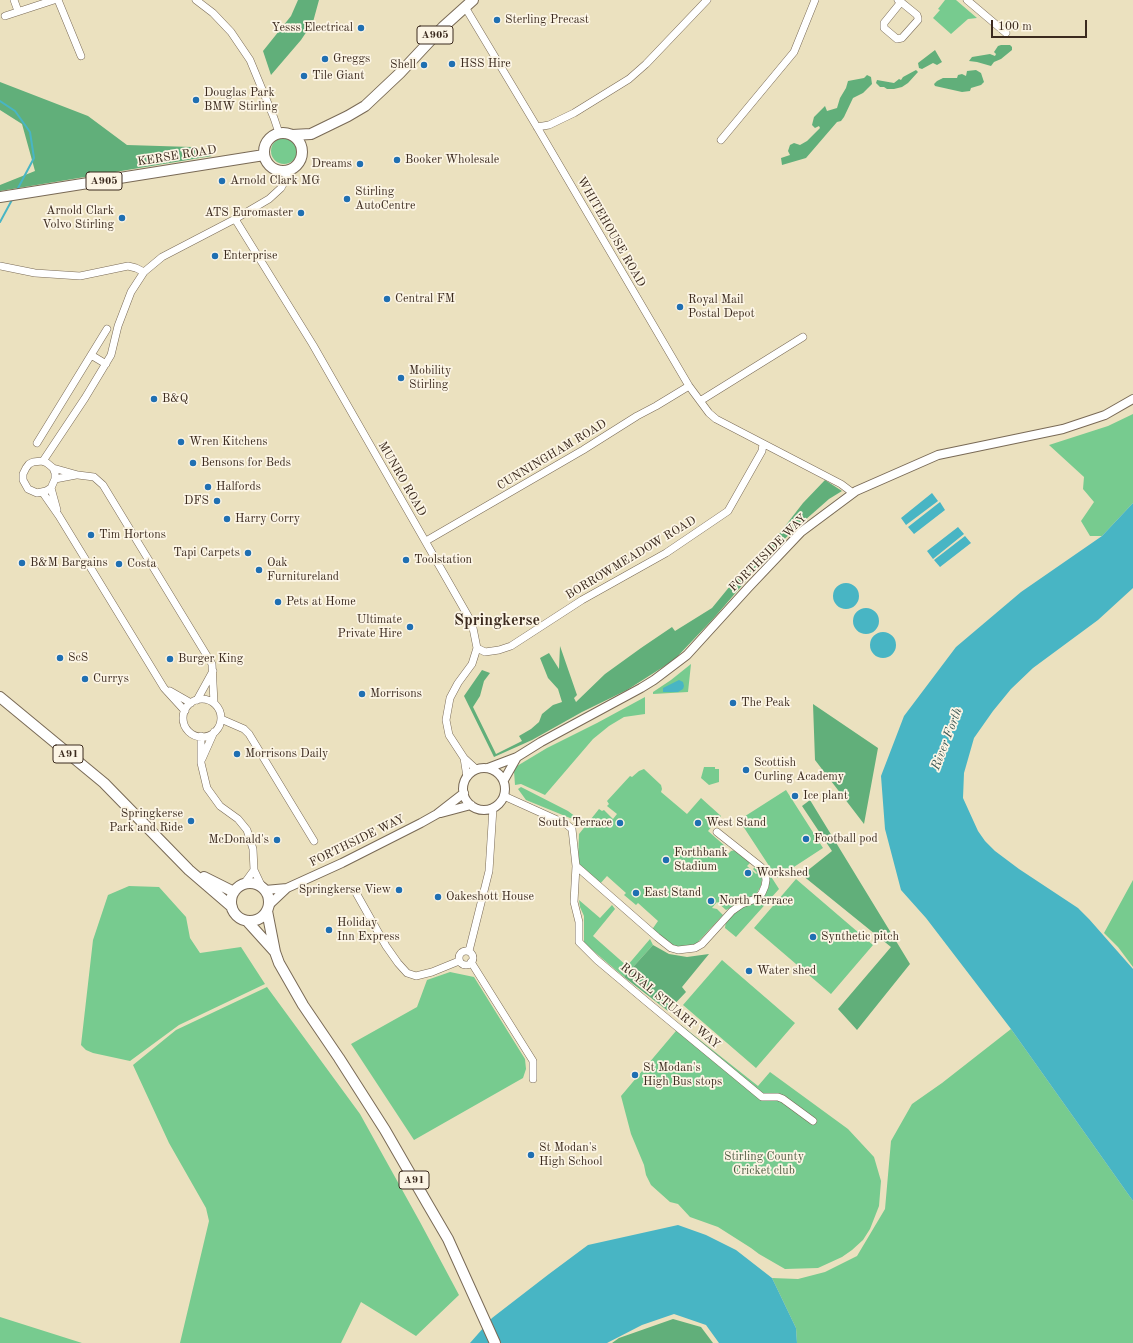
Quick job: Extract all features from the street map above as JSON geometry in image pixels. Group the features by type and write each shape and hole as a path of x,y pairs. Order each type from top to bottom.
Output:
{"main road":[{"name":"A905","path":"279,133 292,135 311,134 365,106 400,73 443,27 473,0"},
{"path":"279,133 273,136 266,144 264,155 273,169 284,172 300,163 311,134"},
{"path":"292,135 300,142 303,152"},
{"name":"KERSE ROAD","path":"0,197 264,155"},
{"name":"A91","path":"0,697 104,783 190,870 232,907 236,915 247,921 275,952"},
{"name":"A91","path":"190,870 234,892"},
{"path":"232,907 234,892 243,885 253,884 264,889"},
{"name":"A91","path":"264,889 269,898 268,908 275,952 279,963 303,1005 385,1130 424,1196 448,1239 495,1343"},
{"path":"247,921 259,919 268,908"}],"street":[{"path":"14,0 18,11"},
{"path":"5,16 54,0"},
{"path":"58,0 81,56"},
{"path":"196,0 212,13 231,32 250,60 279,133"},
{"path":"537,127 549,125 574,113 629,79 646,64 707,0"},
{"path":"721,140 794,52 815,0"},
{"path":"967,0 1006,34"},
{"path":"900,1 918,18 918,20 902,38 896,39 884,28 884,23 900,1"},
{"name":"WHITEHOUSE ROAD","path":"465,7 537,127 688,386 709,413 716,419 841,484 853,493"},
{"path":"43,461 85,398 113,352 118,326 131,292 144,272 162,257 235,219 269,199 281,188 290,170"},
{"name":"MUNRO ROAD","path":"235,219 312,345 426,541 472,623 477,648"},
{"path":"0,266 35,273 80,276 128,266 144,272"},
{"path":"37,443 106,329"},
{"path":"700,401 803,336"},
{"path":"91,355 106,364"},
{"name":"CUNNINGHAM ROAD","path":"426,541 583,450 688,386"},
{"name":"FORTHSIDE WAY","path":"488,768 517,757 541,742 654,680 687,655 801,532 853,493 938,455 1063,429 1105,415 1133,399"},
{"name":"BORROWMEADOW ROAD","path":"477,648 485,652 511,646 582,600 666,553 728,511 762,451 763,444"},
{"path":"53,468 55,480 51,488 43,493 37,493 28,489 23,480 23,474 29,464 38,461 43,461 53,468 78,475 94,477 103,485 212,664 214,703"},
{"path":"55,480 78,475"},
{"path":"51,488 59,516"},
{"path":"43,493 59,516 164,688 185,711"},
{"path":"476,769 464,758 449,735 446,720 450,698 458,683 472,664 477,648"},
{"path":"213,671 194,701 185,711 184,722 192,734 208,736 214,732"},
{"path":"164,688 194,701 208,700 214,703 220,712 222,719 214,732 201,763"},
{"path":"222,719 244,729 249,734 314,841"},
{"path":"201,736 201,763 207,788 220,806 238,819 246,830 253,849 254,870 264,889"},
{"name":"FORTHSIDE WAY","path":"504,780 517,757"},
{"path":"464,758 467,776 463,787 466,800 471,805 482,810 493,808 499,804 504,796 504,780 495,771 488,768 476,769 467,776"},
{"name":"FORTHSIDE WAY","path":"264,889 287,888 342,863 437,814 464,793"},
{"name":"ROYAL STUART WAY","path":"504,796 572,828 576,866 574,902 579,922 579,942 597,960 646,1002 762,1097 778,1097 783,1099 813,1121"},
{"name":"FORTHSIDE WAY","path":"437,814 471,805"},
{"path":"469,951 489,871 493,808"},
{"path":"576,866 671,948 678,950 695,948 702,944 732,911 742,904 758,898 762,893 766,880 762,867 717,832"},
{"path":"243,885 254,870"},
{"name":"FORTHSIDE WAY","path":"268,908 287,888"},
{"path":"355,891 386,946 407,973 416,976 432,972 459,961"},
{"path":"465,950 469,951 473,955 471,962 465,965 459,961 459,954 465,950"},
{"path":"471,962 533,1061 533,1080"}],"green space":[{"path":"298,0 319,0 313,22 301,40 271,75 263,51 291,16"},
{"path":"945,0 956,0 977,18 968,19 951,34 933,18 940,10 938,9"},
{"path":"1010,45 1012,50 1001,59 994,62 991,66 969,61 972,57 990,54 995,56 996,54 994,52 998,46"},
{"path":"935,50 942,62 937,65 933,63 922,69 919,68 918,63"},
{"path":"916,70 918,72 902,87 887,89 880,87 876,83 877,80 894,83"},
{"path":"976,70 981,73 984,82 981,85 971,88 970,91 962,92 935,86 934,84 943,78 957,78 958,75 962,74 966,76 967,71"},
{"path":"867,75 871,77 872,84 863,93 853,98 841,121 837,122 806,158 782,165 781,158 790,155 788,151 790,145 794,143 800,145 807,141 820,128 819,126 815,128 812,125 814,117 825,106 827,111 837,108 848,81 864,78"},
{"path":"0,82 88,116 127,145 192,147 212,156 0,191 0,185 35,171 22,124 0,110"},
{"path":"284,138 293,142 297,151 293,160 284,164 275,160 271,151 275,142"},
{"path":"1133,414 1133,503 1102,536 1090,536 1081,521 1094,502 1083,489 1084,477 1049,445 1108,426"},
{"path":"825,480 842,491 829,499 771,552 713,619 674,660 627,690 582,712 532,740 494,757 464,696 482,670 490,673 484,681 480,696 473,707 496,754 522,741 519,736 539,722 542,714 553,705 562,702 558,689 548,678 540,658 549,653 559,669 560,646 577,695 574,698 576,702 605,674 641,648 672,627 675,631 712,608 748,564 752,565 767,545 772,543 803,503"},
{"path":"691,664 688,692 653,694 653,692"},
{"path":"645,697 645,714 624,717 609,726 593,739 545,795 521,784 515,785 514,771 517,766 547,748"},
{"path":"813,704 878,748 864,824 815,760"},
{"path":"704,767 715,767 715,769 719,769 719,782 709,785 701,778"},
{"name":"Forthbank Stadium","path":"644,769 661,785 661,792 687,814 701,798 721,816 708,831 725,846 721,851 727,855 731,851 735,850 750,863 747,866 756,874 757,873 753,869 755,867 761,874 761,886 755,896 726,910 717,902 712,908 717,909 723,915 696,944 680,947 671,946 651,931 658,921 638,903 636,905 624,895 626,893 607,876 599,885 580,865 578,860 579,834 599,809 602,811 604,810 613,819 617,814 607,806 609,804 607,801 630,776 632,777"},
{"path":"521,787 568,811 576,817 570,818 526,800 518,789"},
{"path":"786,790 823,848 777,878 739,820"},
{"path":"810,800 910,964 857,1030 838,1009 891,947 802,875 832,851 802,806"},
{"path":"763,864 779,889 736,937 725,928 726,920 742,907 752,904 766,886 761,865"},
{"name":"Synthetic pitch","path":"796,879 873,945 831,994 754,928"},
{"path":"1133,880 1133,967 1118,947 1104,933"},
{"path":"129,886 159,887 186,917 190,938 200,953 241,947 265,984 179,1025 130,1061 93,1053 86,1050 81,1045 93,940 108,895"},
{"path":"579,900 600,918 612,905 615,909 593,936 627,966 650,939 653,945 624,977 584,943 584,916"},
{"path":"653,945 669,954 687,957 709,954 682,987 686,992 668,1011 624,977"},
{"path":"722,960 795,1023 756,1068 683,1005"},
{"path":"450,972 474,977 525,1059 526,1069 523,1078 414,1140 351,1044 417,1007 427,980"},
{"path":"267,987 360,1114 459,1295 416,1336 361,1302 341,1343 180,1343 209,1221 206,1208 169,1143 133,1065 176,1030"},
{"name":"Stirling County Cricket club","path":"681,1025 758,1086 770,1072 848,1129 874,1157 881,1181 879,1206 870,1229 863,1240 852,1250 842,1257 818,1268 785,1269 718,1227 690,1217 678,1204 670,1202 651,1185 631,1134 621,1096"},
{"path":"1011,1029 1133,1201 1133,1343 797,1343 796,1328 772,1278 798,1279 825,1272 857,1256 885,1209 891,1141 912,1104 942,1083"},
{"path":"0,1317 82,1343 0,1343"},
{"path":"673,1319 701,1327 713,1343 612,1343 619,1338"}],"water":[{"path":"932,493 938,501 906,525 901,518"},
{"path":"940,502 945,510 914,534 908,527"},
{"name":"River Forth","path":"1133,503 1133,588 1098,620 1033,668 1011,689 993,711 974,738 964,773 963,798 978,831 985,841 995,851 1019,869 1078,908 1133,969 1133,1201 1011,1029 926,918 901,890 885,829 881,776 904,716 956,647 1021,592 1102,536"},
{"path":"958,527 964,534 933,559 927,551"},
{"path":"965,536 971,543 940,567 934,560"},
{"path":"846,583 855,587 859,596 855,605 846,609 837,605 833,596 837,587"},
{"path":"866,608 875,612 879,621 875,630 866,634 857,630 853,621 857,612"},
{"path":"883,632 892,636 896,645 892,654 883,658 874,654 870,645 874,636"},
{"path":"679,680 683,682 683,689 678,692 663,692 663,688"},
{"path":"678,1225 706,1235 736,1250 772,1278 796,1328 797,1343 719,1343 706,1325 674,1314 642,1325 607,1343 470,1343 492,1318 588,1245"}],"waterway":[{"path":"0,101 15,111 30,132 34,158 17,190"},
{"path":"0,222 13,198"}],"place":[{"name":"Sterling Precast","path":"497,20"},
{"name":"Yesss Electrical","path":"361,28"},
{"name":"Greggs","path":"325,59"},
{"name":"HSS Hire","path":"452,64"},
{"name":"Shell","path":"424,65"},
{"name":"Tile Giant","path":"304,76"},
{"name":"Douglas Park BMW Stirling","path":"196,100"},
{"name":"Booker Wholesale","path":"397,160"},
{"name":"Dreams","path":"360,164"},
{"name":"Arnold Clark MG","path":"222,181"},
{"name":"Stirling AutoCentre","path":"347,199"},
{"name":"ATS Euromaster","path":"301,213"},
{"name":"Arnold Clark Volvo Stirling","path":"122,218"},
{"name":"Enterprise","path":"215,256"},
{"name":"Central FM","path":"387,299"},
{"name":"Royal Mail Postal Depot","path":"680,307"},
{"name":"Mobility Stirling","path":"401,378"},
{"name":"B&Q","path":"154,399"},
{"name":"Wren Kitchens","path":"181,442"},
{"name":"Bensons for Beds","path":"193,463"},
{"name":"Halfords","path":"208,487"},
{"name":"DFS","path":"217,501"},
{"name":"Harry Corry","path":"227,519"},
{"name":"Tim Hortons","path":"91,535"},
{"name":"Tapi Carpets","path":"248,553"},
{"name":"Toolstation","path":"406,560"},
{"name":"B&M Bargains","path":"22,563"},
{"name":"Costa","path":"119,564"},
{"name":"Oak Furnitureland","path":"259,570"},
{"name":"Pets at Home","path":"278,602"},
{"name":"Ultimate Private Hire","path":"410,627"},
{"name":"ScS","path":"60,658"},
{"name":"Burger King","path":"170,659"},
{"name":"Currys","path":"85,679"},
{"name":"Morrisons","path":"362,694"},
{"name":"The Peak","path":"733,703"},
{"name":"Morrisons Daily","path":"237,754"},
{"name":"Scottish Curling Academy","path":"746,770"},
{"name":"Ice plant","path":"795,796"},
{"name":"Springkerse Park and Ride","path":"191,821"},
{"name":"South Terrace","path":"620,823"},
{"name":"West Stand","path":"698,823"},
{"name":"Football pod","path":"806,839"},
{"name":"McDonald's","path":"277,840"},
{"name":"Forthbank Stadium","path":"666,860"},
{"name":"Workshed","path":"748,873"},
{"name":"Springkerse View","path":"399,890"},
{"name":"East Stand","path":"636,893"},
{"name":"Oakeshott House","path":"438,897"},
{"name":"North Terrace","path":"711,901"},
{"name":"Holiday Inn Express","path":"329,930"},
{"name":"Synthetic pitch","path":"813,937"},
{"name":"Water shed","path":"749,971"},
{"name":"St Modan's High Bus stops","path":"635,1075"},
{"name":"St Modan's High School","path":"531,1155"}],"district":[{"name":"Springkerse","path":"497,621"}]}
